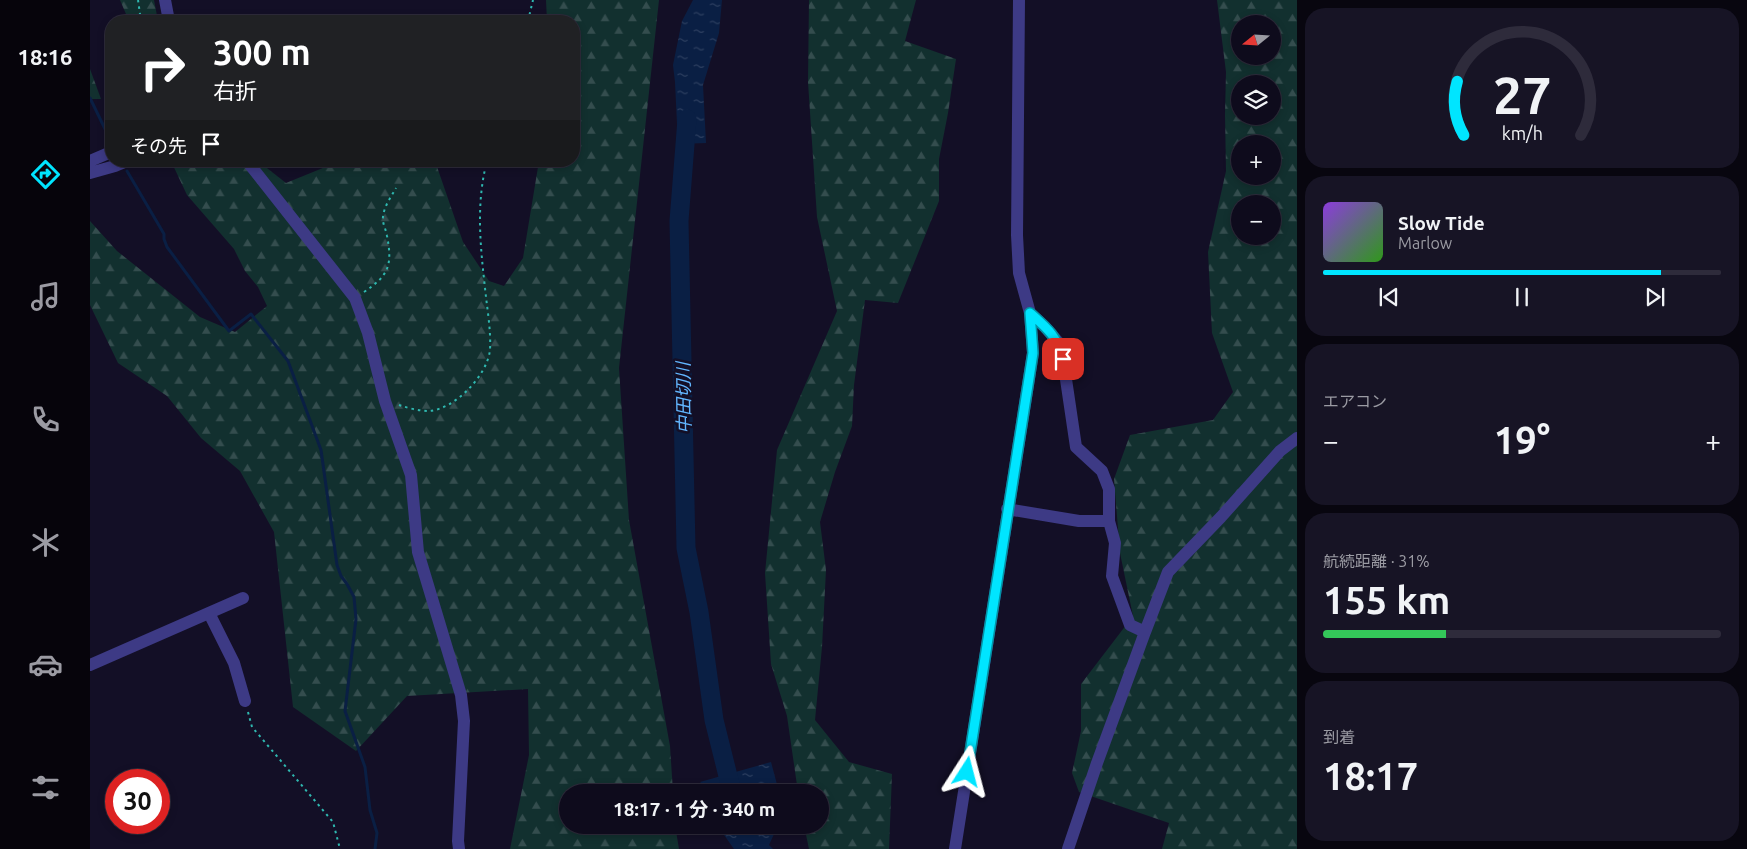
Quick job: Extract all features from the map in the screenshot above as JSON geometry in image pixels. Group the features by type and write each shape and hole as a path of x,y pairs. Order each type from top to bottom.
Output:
{"street":[{"path":"165,0 168,15"},
{"path":"955,849 1033,353 1030,313 1018,273 1019,0"},
{"path":"90,161 105,155"},
{"path":"90,173 111,167"},
{"path":"252,167 356,298 368,333 385,401 410,476 418,552 461,695 464,721 459,849"},
{"path":"1030,313 1058,342 1063,359 1076,447 1102,471 1109,489 1109,521 1116,543 1112,576 1130,625 1146,632"},
{"path":"1068,849 1097,763 1168,572 1221,517 1280,451 1297,438"},
{"path":"1007,509 1079,521 1109,521"},
{"path":"90,665 243,598"},
{"path":"208,613 234,663 245,700"}],"path":[{"path":"138,0 140,15"},
{"path":"529,15 533,0"},
{"path":"385,401 429,411 445,406 465,393 485,368 490,351 489,326 479,234 482,179 485,167"},
{"path":"356,298 379,282 387,272 389,255 387,236 382,219 385,208 396,188"},
{"path":"245,700 252,727 333,822 340,849"}],"green space":[{"path":"120,0 154,0 157,15 126,15"},
{"path":"546,0 659,0 619,368 629,520 670,746 672,784 559,784 559,834 676,834 679,849 510,849 529,755 528,689 407,696 356,751 293,707 274,532 240,471 201,438 167,396 118,363 90,305 90,221 117,251 200,317 235,332 267,306 258,287 245,271 234,249 187,195 174,167 266,167 286,183 325,167 437,167 463,242 489,281 504,286 523,258 538,167 580,167 580,15 547,15"},
{"path":"809,0 916,0 905,41 956,59 939,159 939,201 898,303 865,300 854,385 852,426 835,472 820,522 826,570 822,647 815,720 849,762 892,774 889,849 809,849 806,834 829,834 829,784 797,784 787,716 771,664 765,573 777,450 837,311 817,217 808,82"},
{"path":"1217,0 1297,0 1297,849 1162,849 1169,823 1079,792 1072,773 1081,731 1081,684 1133,616 1120,553 1114,479 1130,435 1213,420 1233,392 1212,333 1208,252 1226,171 1226,72"},
{"path":"90,69 101,99 90,99"}],"water":[{"path":"693,0 722,0 719,33 703,85 706,143 678,144 673,65 682,21"},
{"path":"771,762 777,784 702,784 700,782"},
{"path":"723,834 774,834 769,845 773,849 734,849"}],"waterway":[{"path":"90,98 105,129"},
{"name":"中田切川","path":"687,119 679,221 686,548 699,612 714,720 730,784"},
{"path":"127,171 164,234 167,247 229,331 251,314 288,361 321,450 337,565 341,576 354,597 356,619 345,711 365,767 370,810 377,833 375,849"}],"route":[{"path":"967,772 1033,353 1030,313 1058,342 1063,359"}]}
